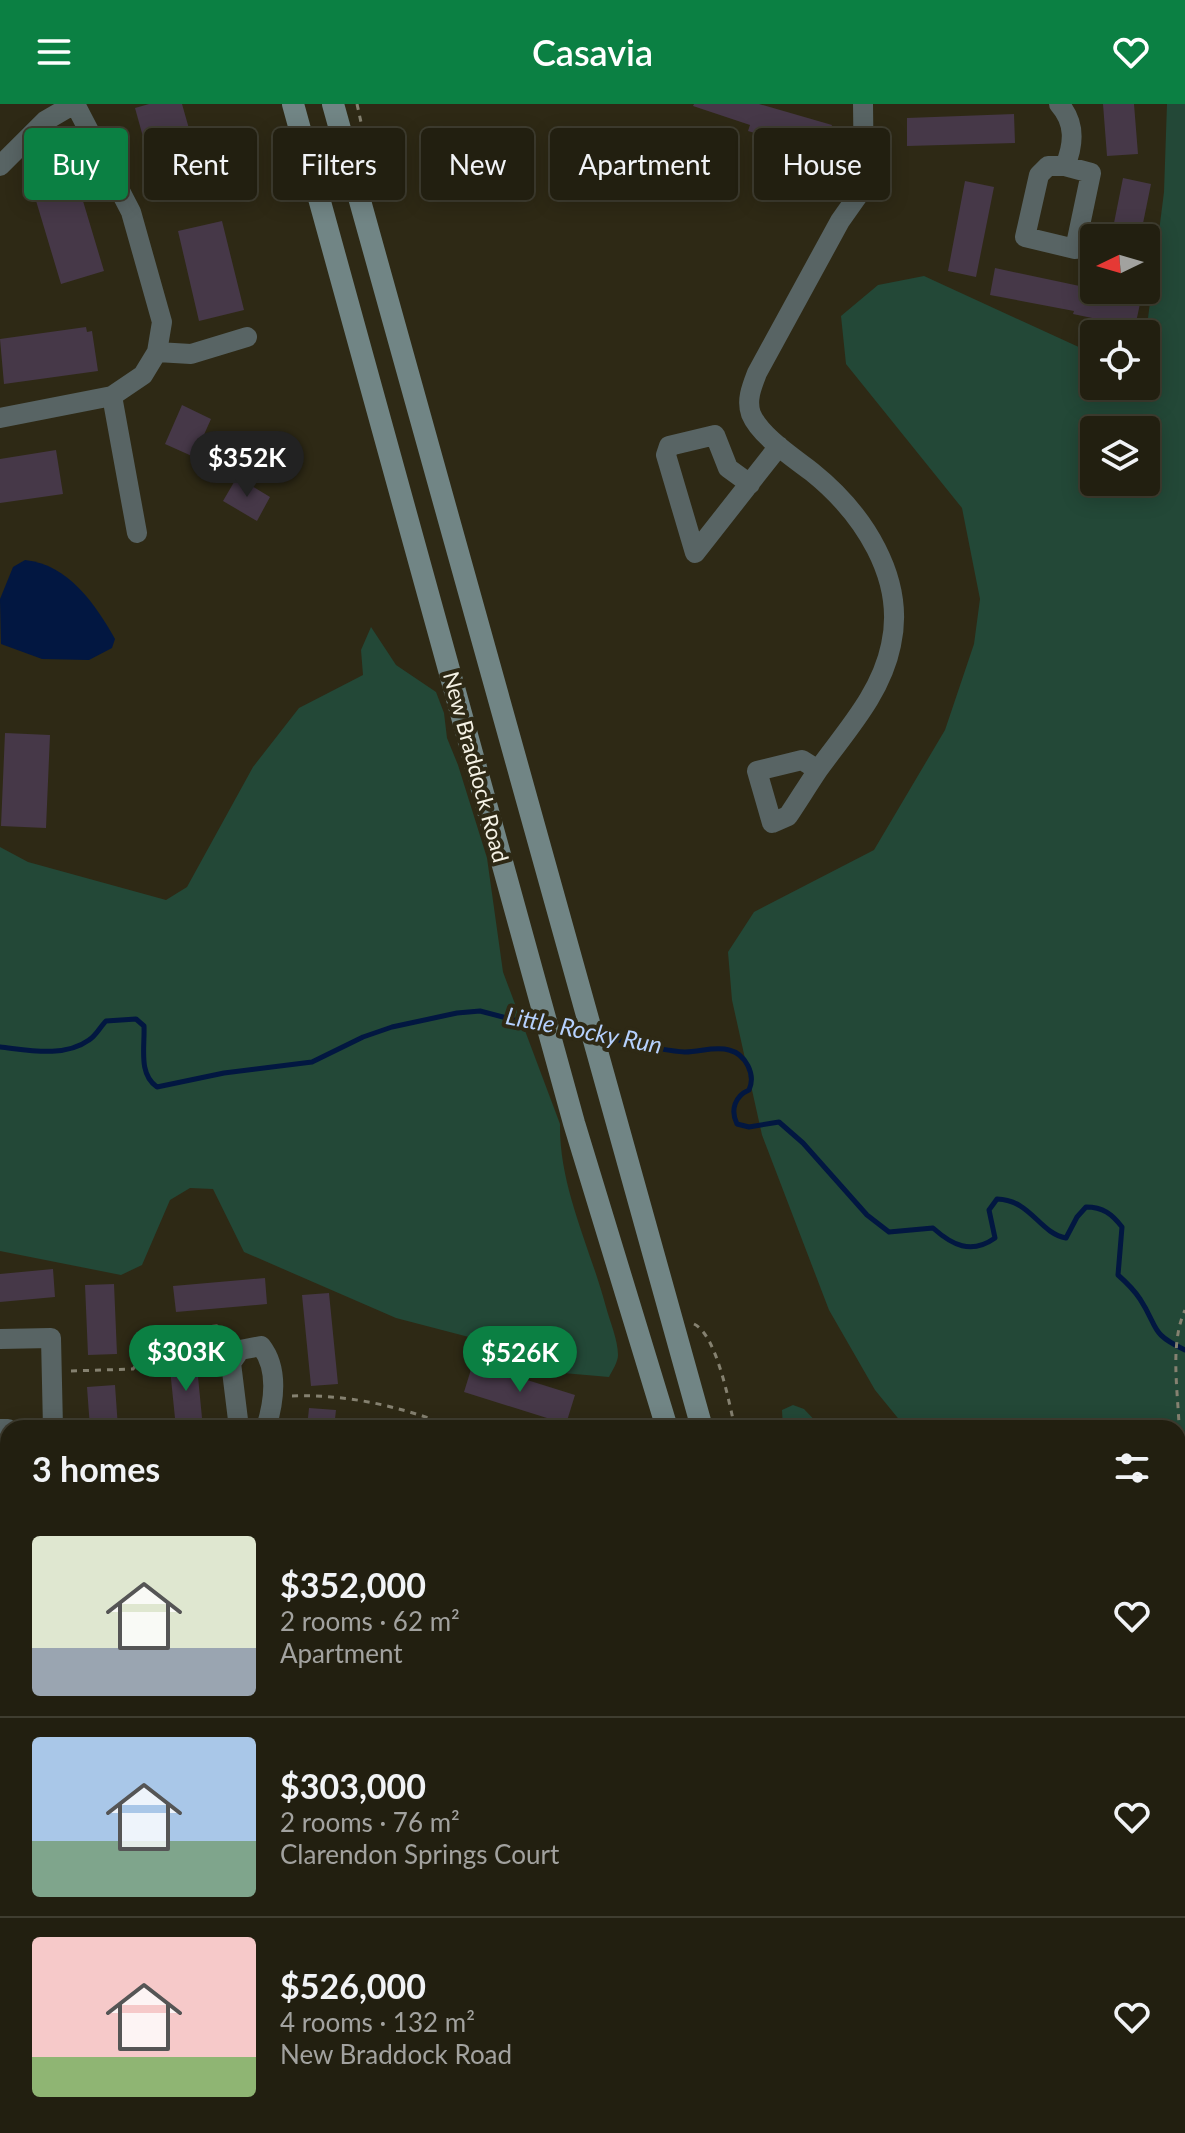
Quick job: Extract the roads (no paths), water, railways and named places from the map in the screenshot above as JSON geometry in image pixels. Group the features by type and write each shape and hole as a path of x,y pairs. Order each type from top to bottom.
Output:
{"main road":[{"name":"New Braddock Road","path":"293,104 574,1123 665,1420"},
{"name":"New Braddock Road","path":"333,104 700,1420"}],"street":[{"path":"0,418 112,396 143,375 157,352 162,322 131,212 74,104 45,121 4,153"},
{"path":"818,770 864,709 880,678 891,647 894,604 884,562 860,524 823,481 779,446 751,413 750,392 757,373 840,221 864,187 863,104"},
{"path":"1059,104 1070,127 1073,146 1065,166"},
{"path":"157,352 191,354 247,337"},
{"path":"112,396 137,533"},
{"path":"750,484 728,468 715,435 669,446 666,455 695,553 750,484 779,446"},
{"path":"0,1339 51,1338 53,1420"},
{"path":"238,1420 231,1363 240,1350 261,1346 270,1358 274,1398 268,1420"}],"water":[{"path":"25,560 55,569 79,588 115,639 112,648 89,660 42,659 1,644 0,599 13,567"}],"waterway":[{"name":"Little Rocky Run","path":"0,1047 46,1051 68,1049 91,1038 106,1021 136,1019 144,1026 147,1075 157,1087 224,1073 312,1062 363,1037 392,1027 457,1013 480,1011 541,1027"},
{"name":"Little Rocky Run","path":"555,1029 585,1034"},
{"name":"Little Rocky Run","path":"599,1036 674,1051 718,1049 735,1052 745,1060 751,1078 749,1090 735,1104 737,1124 749,1127 779,1122 803,1143 867,1215 889,1232 933,1228 962,1246 978,1246 995,1238 989,1210 997,1199 1027,1210 1049,1230 1066,1238 1086,1207 1107,1212 1122,1227 1118,1275 1138,1296 1160,1334 1185,1350"}]}
